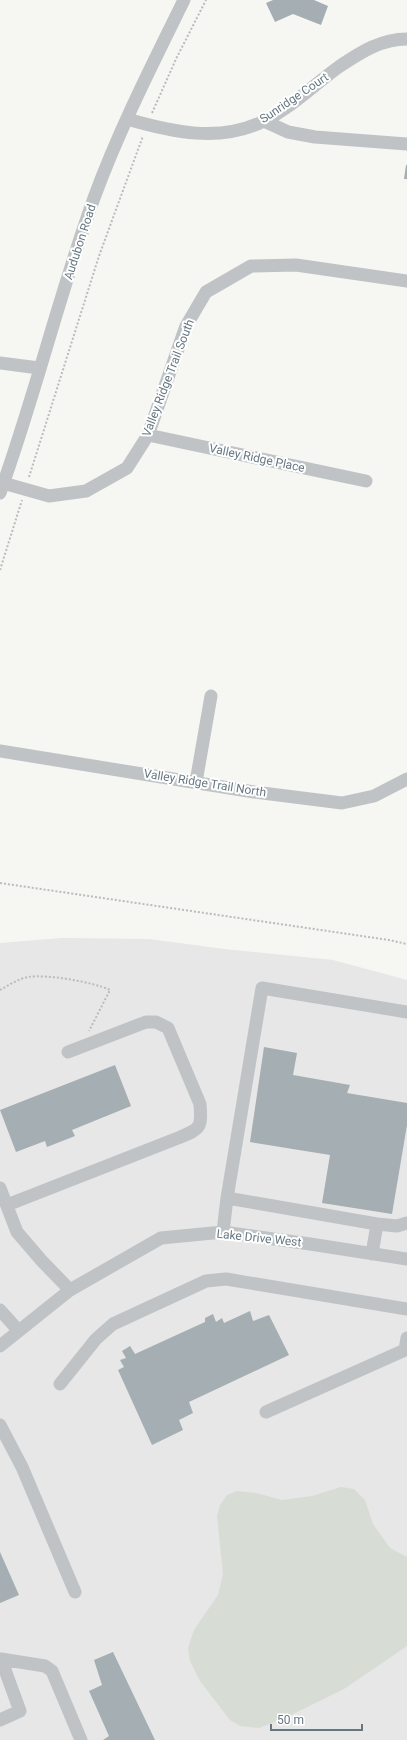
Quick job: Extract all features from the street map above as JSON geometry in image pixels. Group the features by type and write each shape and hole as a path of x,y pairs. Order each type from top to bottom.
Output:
{"street":[{"name":"Audubon Road","path":"2,488 94,198 127,119 184,0"},
{"name":"Sunridge Court","path":"127,119 147,125 197,134 221,134 244,129 264,121 361,52 380,43 407,40"},
{"path":"264,121 288,132 315,137 407,144"},
{"name":"Valley Ridge Trail South","path":"2,488 25,489 49,496 86,491 127,468 148,435 186,326 206,292 251,266 296,265 407,281"},
{"path":"0,363 39,368"},
{"name":"Valley Ridge Place","path":"148,435 366,481"},
{"path":"196,782 211,696"},
{"name":"Valley Ridge Trail North","path":"0,751 342,803 374,796 407,779"},
{"path":"223,1232 227,1198 262,988 407,1012"},
{"path":"7,1205 197,1130 201,1116 200,1104 168,1028 156,1022 146,1022 68,1052"},
{"path":"0,1188 17,1232 70,1290"},
{"path":"227,1198 377,1224 397,1226 407,1223"},
{"path":"372,1254 377,1224"},
{"name":"Lake Drive West","path":"0,1346 18,1330 70,1290 161,1238 223,1232 407,1259"},
{"path":"60,1384 96,1338 113,1324 206,1280 226,1279 407,1309"},
{"path":"0,1310 18,1330"},
{"path":"266,1412 405,1350 407,1338"},
{"path":"0,1425 22,1467 75,1592"},
{"path":"0,1720 20,1711 1,1661 45,1666 52,1671 81,1740"}],"path":[{"path":"0,570 99,256 147,125 176,59 206,0"},
{"path":"0,883 390,940 407,944"},
{"path":"0,990 12,983 28,977 48,977 101,986 110,990 88,1034 91,1043"}],"shaded area":[{"path":"62,938 149,939 224,949 333,960 407,980 407,1740 0,1740 0,943"},
{"path":"341,1487 354,1489 365,1500 373,1524 390,1548 407,1557 407,1646 344,1689 285,1718 259,1728 240,1726 230,1720 200,1681 190,1661 188,1648 194,1630 218,1595 223,1574 217,1516 220,1505 227,1495 237,1491 256,1493 282,1500 312,1496"}],"building":[{"path":"273,0 314,0 328,6 321,25 293,14 275,22 266,3"},
{"path":"406,165 407,179 404,179"},
{"path":"264,1047 297,1053 293,1075 350,1085 347,1093 407,1103 407,1125 392,1214 322,1203 330,1155 250,1142"},
{"path":"115,1065 131,1106 72,1130 75,1136 47,1147 45,1141 16,1152 0,1110"},
{"path":"250,1311 253,1321 269,1315 289,1355 189,1402 193,1413 179,1420 183,1430 152,1445 118,1370 124,1367 120,1360 126,1358 122,1351 130,1346 135,1354 205,1322 205,1318 213,1314 216,1322 222,1318 224,1323"},
{"path":"0,1552 19,1595 0,1603"},
{"path":"113,1652 155,1740 103,1740 109,1736 89,1691 102,1685 94,1660"}]}
